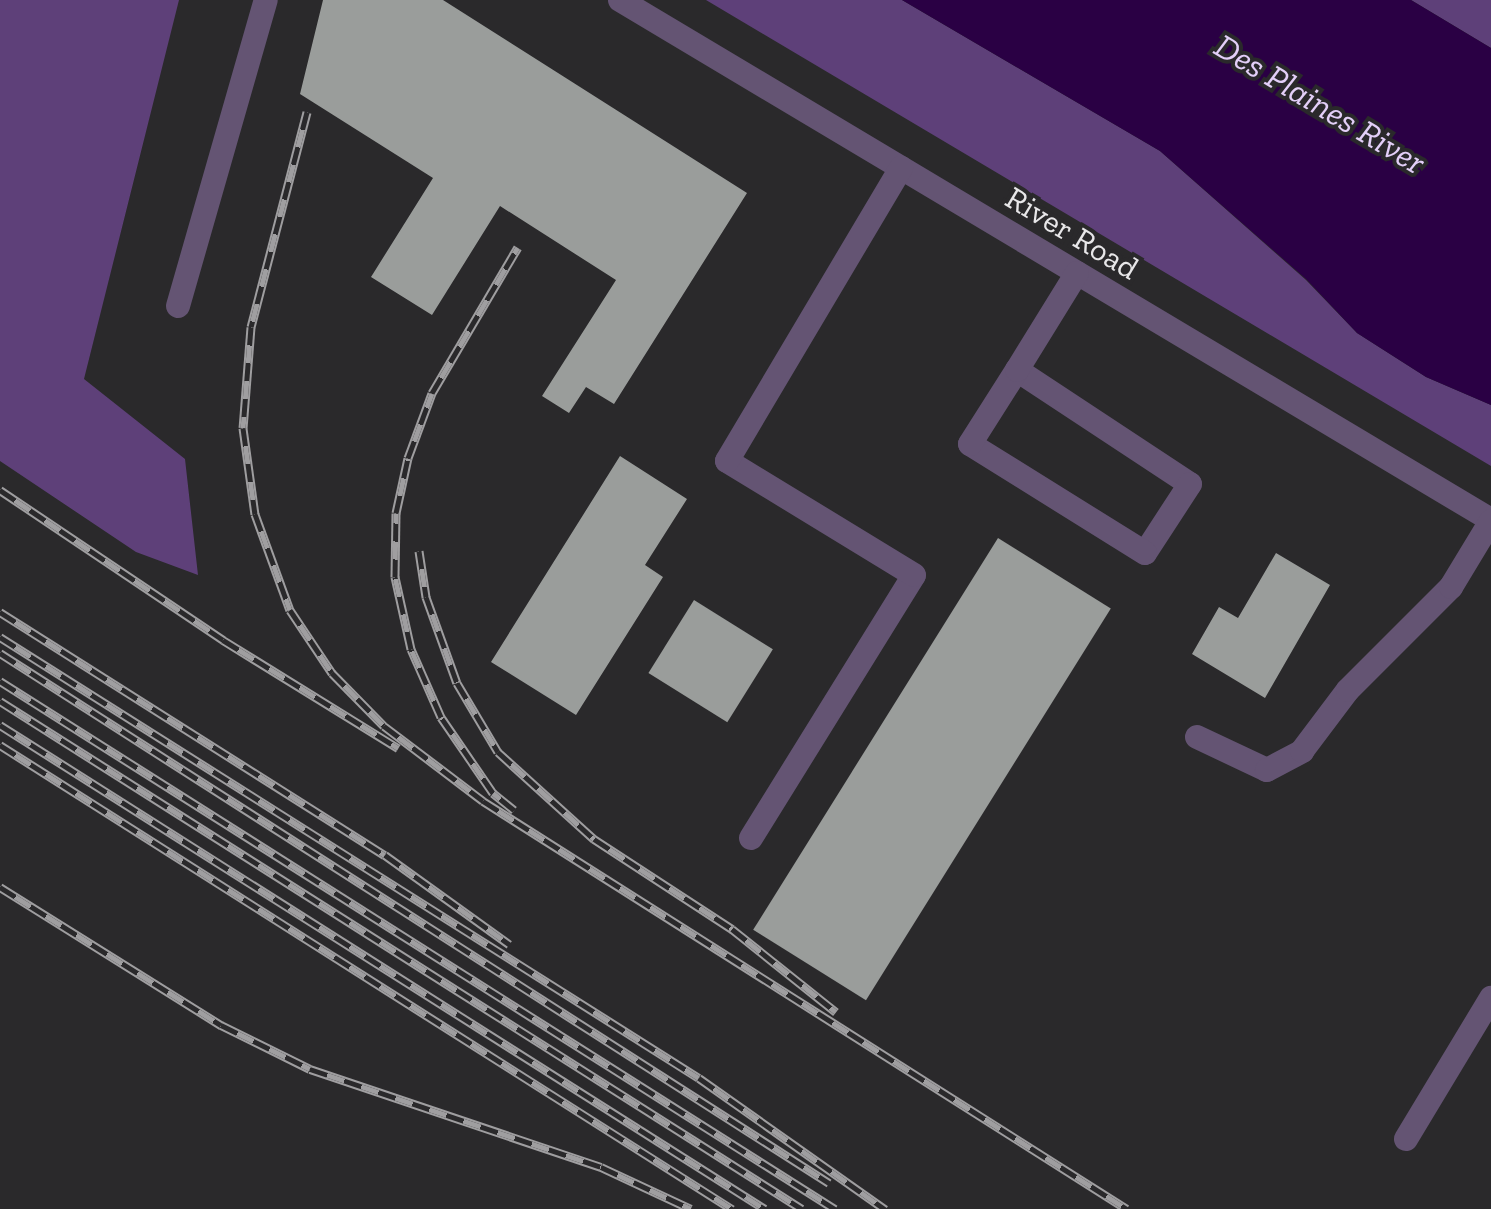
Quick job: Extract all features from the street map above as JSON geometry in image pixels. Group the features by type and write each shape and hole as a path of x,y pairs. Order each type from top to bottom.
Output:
{"street":[{"path":"178,306 266,0"},
{"name":"River Road","path":"620,0 1491,521"},
{"path":"751,838 914,575 727,461 901,168"},
{"path":"1017,370 1190,484 1145,553 970,444 1077,273"},
{"path":"1197,737 1267,770 1302,751 1348,690 1451,587 1491,521"},
{"path":"1406,1139 1491,998"}],"shaded area":[{"path":"0,0 179,0 84,379 185,459 198,575 136,552 0,461"},
{"path":"706,0 902,0 1160,151 1306,280 1357,333 1426,377 1491,405 1491,466"},
{"path":"1411,0 1491,0 1491,48"}],"water":[{"name":"Des Plaines River","path":"902,0 1411,0 1491,48 1491,405 1426,377 1357,333 1306,279 1160,151"}],"building":[{"path":"323,0 443,0 747,193 614,404 586,387 569,413 542,396 616,280 500,206 432,315 371,277 433,178 300,94"},
{"path":"620,456 687,499 645,565 663,577 576,715 491,662"},
{"path":"998,538 1111,608 866,1000 753,930"},
{"path":"1276,553 1330,585 1265,698 1192,654 1219,607 1238,618"},
{"path":"694,600 773,649 727,722 648,673"}],"railway":[{"path":"307,112 251,327 243,428 255,514 290,610 332,673 384,726 483,801 1127,1209"},
{"path":"514,810 493,793 441,717 411,649 395,577 396,513 408,458 432,393 518,247"},
{"path":"0,490 223,640 398,748"},
{"path":"419,551 426,597 457,683 498,752 594,839 732,929 836,1012"},
{"path":"0,612 385,855 509,944"},
{"path":"0,637 699,1078 885,1209"},
{"path":"0,653 829,1183"},
{"path":"0,681 835,1209"},
{"path":"0,701 802,1209"},
{"path":"0,725 765,1209"},
{"path":"0,745 732,1209"},
{"path":"0,887 221,1025 310,1069 601,1167 691,1209"}]}
